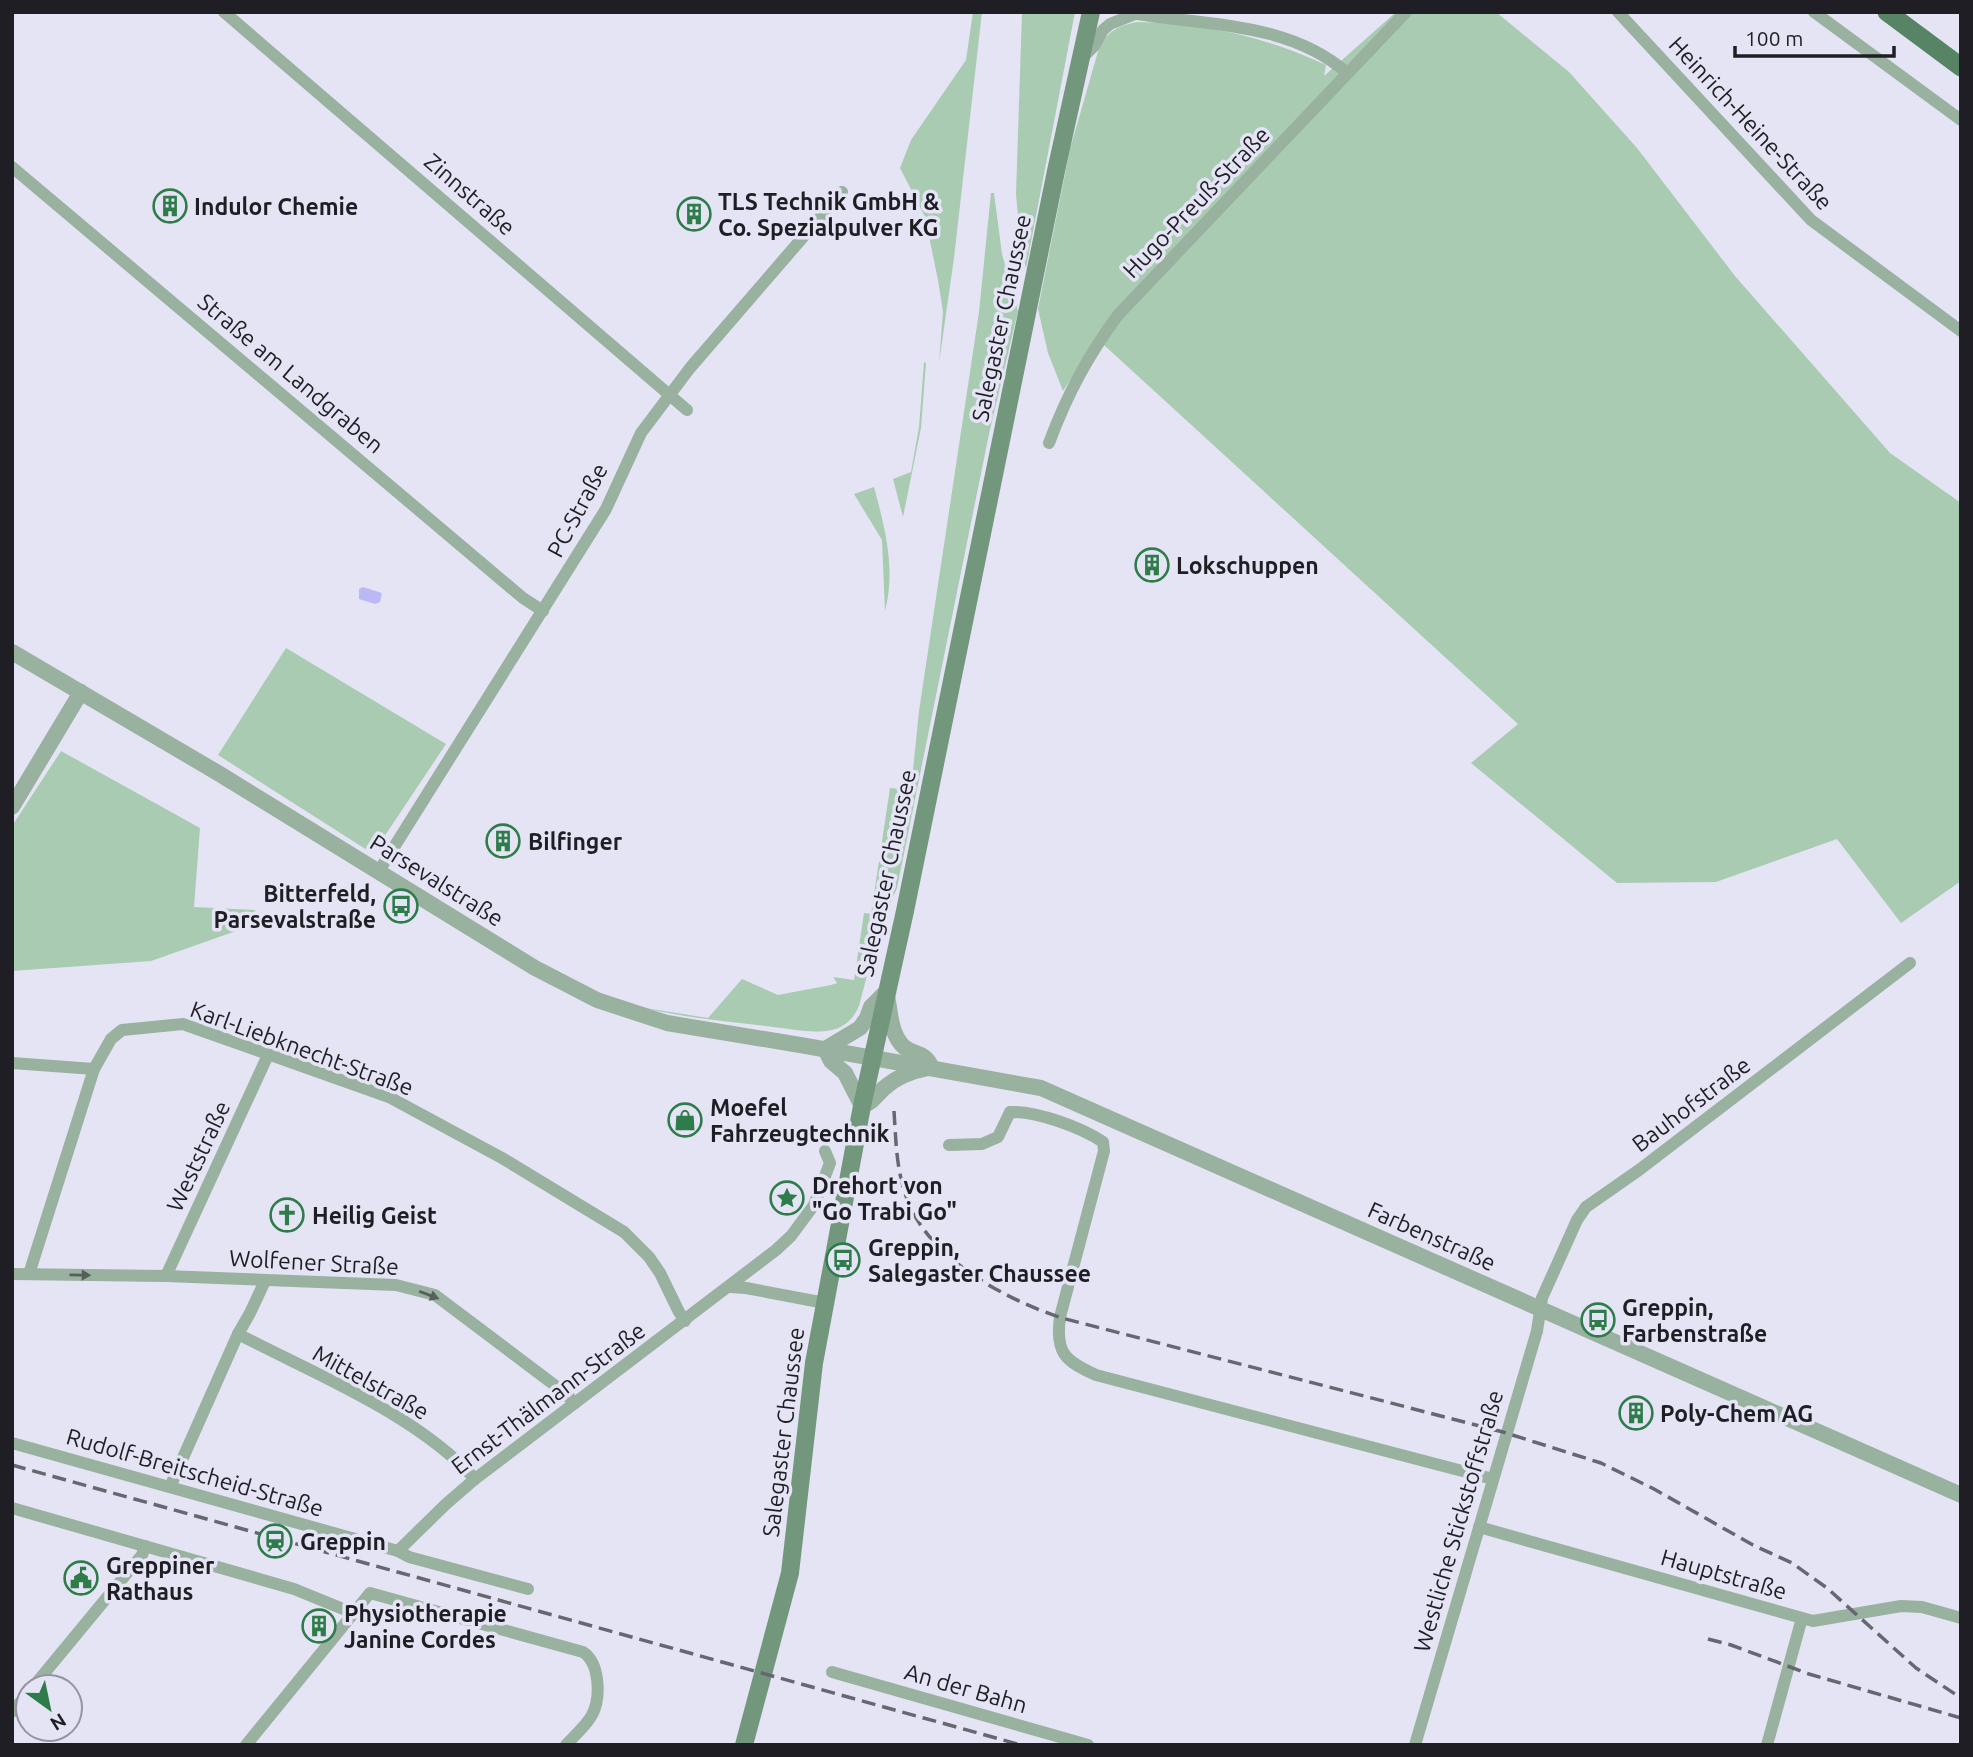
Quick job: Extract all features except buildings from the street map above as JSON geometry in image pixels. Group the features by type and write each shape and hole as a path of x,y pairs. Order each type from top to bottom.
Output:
{"main road":[{"name":"Salegaster Chaussee","path":"744,1745 790,1573 814,1363 862,1106 908,898 1056,171 1091,12"},
{"path":"1886,12 1961,67"}],"street":[{"name":"Zinnstraße","path":"224,12 687,410"},
{"name":"Hugo-Preuß-Straße","path":"1049,443 1060,412 1090,353 1118,315 1406,12"},
{"name":"Heinrich-Heine-Straße","path":"1618,12 1811,220 1961,331"},
{"path":"1814,12 1961,120"},
{"path":"1082,58 1094,46 1103,30 1131,13 1231,25 1270,34 1317,51 1347,73"},
{"name":"Straße am Landgraben","path":"12,167 543,611"},
{"name":"PC-Straße","path":"379,871 606,509 640,433 668,394 842,192"},
{"name":"Parsevalstraße","path":"12,652 556,980 611,1006 667,1023 872,1057"},
{"path":"12,807 80,692"},
{"name":"Bauhofstraße","path":"1539,1309 1577,1220 1586,1207 1639,1170 1910,963"},
{"path":"886,992 896,1035 904,1046 927,1057 932,1068 903,1075 881,1091 875,1101 862,1106 845,1073 831,1061 825,1049 860,1028 870,1007 886,992"},
{"name":"Karl-Liebknecht-Straße","path":"29,1274 94,1069 111,1039 122,1030 183,1024 388,1097 502,1158 612,1223 649,1257 669,1287 685,1321"},
{"name":"Weststraße","path":"166,1276 268,1055"},
{"name":"Farbenstraße","path":"872,1057 1041,1088 1961,1495"},
{"path":"12,1063 94,1069"},
{"path":"949,1145 982,1144 998,1137 1010,1112 1025,1111 1092,1135 1103,1142 1104,1152 1060,1317 1058,1333 1062,1349 1071,1364 1096,1375 1493,1479"},
{"name":"Ernst-Thälmann-Straße","path":"398,1550 475,1479 776,1250 804,1221 824,1185 830,1163 825,1151"},
{"name":"Wolfener Straße","path":"12,1274 396,1284 435,1296 561,1390 575,1404"},
{"path":"170,1487 238,1334 265,1281"},
{"path":"730,1287 825,1303"},
{"name":"Westliche Stickstoffstraße","path":"1415,1745 1537,1331 1539,1309"},
{"name":"Mittelstraße","path":"238,1334 404,1420 464,1467 475,1479"},
{"name":"Rudolf-Breitscheid-Straße","path":"12,1443 398,1550 409,1557 528,1589"},
{"path":"12,1508 294,1589 353,1613"},
{"name":"Hauptstraße","path":"1479,1527 1813,1621 1906,1606 1961,1618"},
{"path":"45,1673 142,1555 145,1546"},
{"path":"246,1745 370,1593 583,1652 590,1657 594,1666 597,1695 592,1715 566,1745"},
{"path":"1767,1745 1802,1618"},
{"name":"An der Bahn","path":"832,1671 1088,1745"}],"green space":[{"path":"973,12 982,12 954,258 939,363 943,312 938,280 925,217 900,168 911,140 966,60"},
{"path":"1022,12 1075,12 1026,268 1021,249 1016,194"},
{"path":"1396,12 1496,12 1569,72 1637,148 1735,276 1890,453 1961,503 1961,881 1901,923 1837,839 1716,882 1617,883 1471,763 1518,724 1104,345 1095,342 1063,391 1048,353 1038,309 1070,149 1099,48 1106,37 1120,27 1138,22 1187,25 1234,33 1280,46 1326,65 1324,76"},
{"path":"991,193 994,193 1002,254 1018,311 989,434 897,888 879,930 859,1006 852,1018 841,1027 817,1032 693,1017 646,1008 708,1018 742,979 778,995 837,983 833,977 854,980 864,913 871,914 890,788 911,790 919,711 979,312"},
{"path":"924,362 921,428 903,517 893,479 911,472 919,427"},
{"path":"874,487 889,564 885,611 882,540 854,494"},
{"path":"286,648 446,744 376,849 367,850 218,755"},
{"path":"61,751 200,828 194,907 255,910 259,923 151,961 12,971 12,826"}],"water":[{"path":"363,587 382,593 380,602 375,604 359,599 359,589"}],"railway":[{"path":"894,1111 900,1175 916,1218 949,1256 992,1287 1016,1300 1062,1318 1503,1432 1601,1463 1654,1489 1753,1545 1792,1563 1827,1588 1916,1668 1961,1698"},
{"path":"12,1465 1021,1745"},
{"path":"1708,1639 1809,1674 1961,1718"}],"place":[{"name":"Indulor Chemie","path":"170,206"},
{"name":"TLS Technik GmbH & Co. Spezialpulver KG","path":"694,214"},
{"name":"Lokschuppen","path":"1152,565"},
{"name":"Bilfinger","path":"503,841"},
{"name":"Bitterfeld, Parsevalstraße","path":"401,906"},
{"name":"Moefel Fahrzeugtechnik","path":"685,1120"},
{"name":"Drehort von \"Go Trabi Go\"","path":"787,1198"},
{"name":"Heilig Geist","path":"287,1215"},
{"name":"Greppin, Salegaster Chaussee","path":"843,1260"},
{"name":"Greppin, Farbenstraße","path":"1598,1320"},
{"name":"Poly-Chem AG","path":"1636,1413"},
{"name":"Greppin","path":"275,1541"},
{"name":"Greppiner Rathaus","path":"81,1578"},
{"name":"Physiotherapie Janine Cordes","path":"319,1626"}]}
